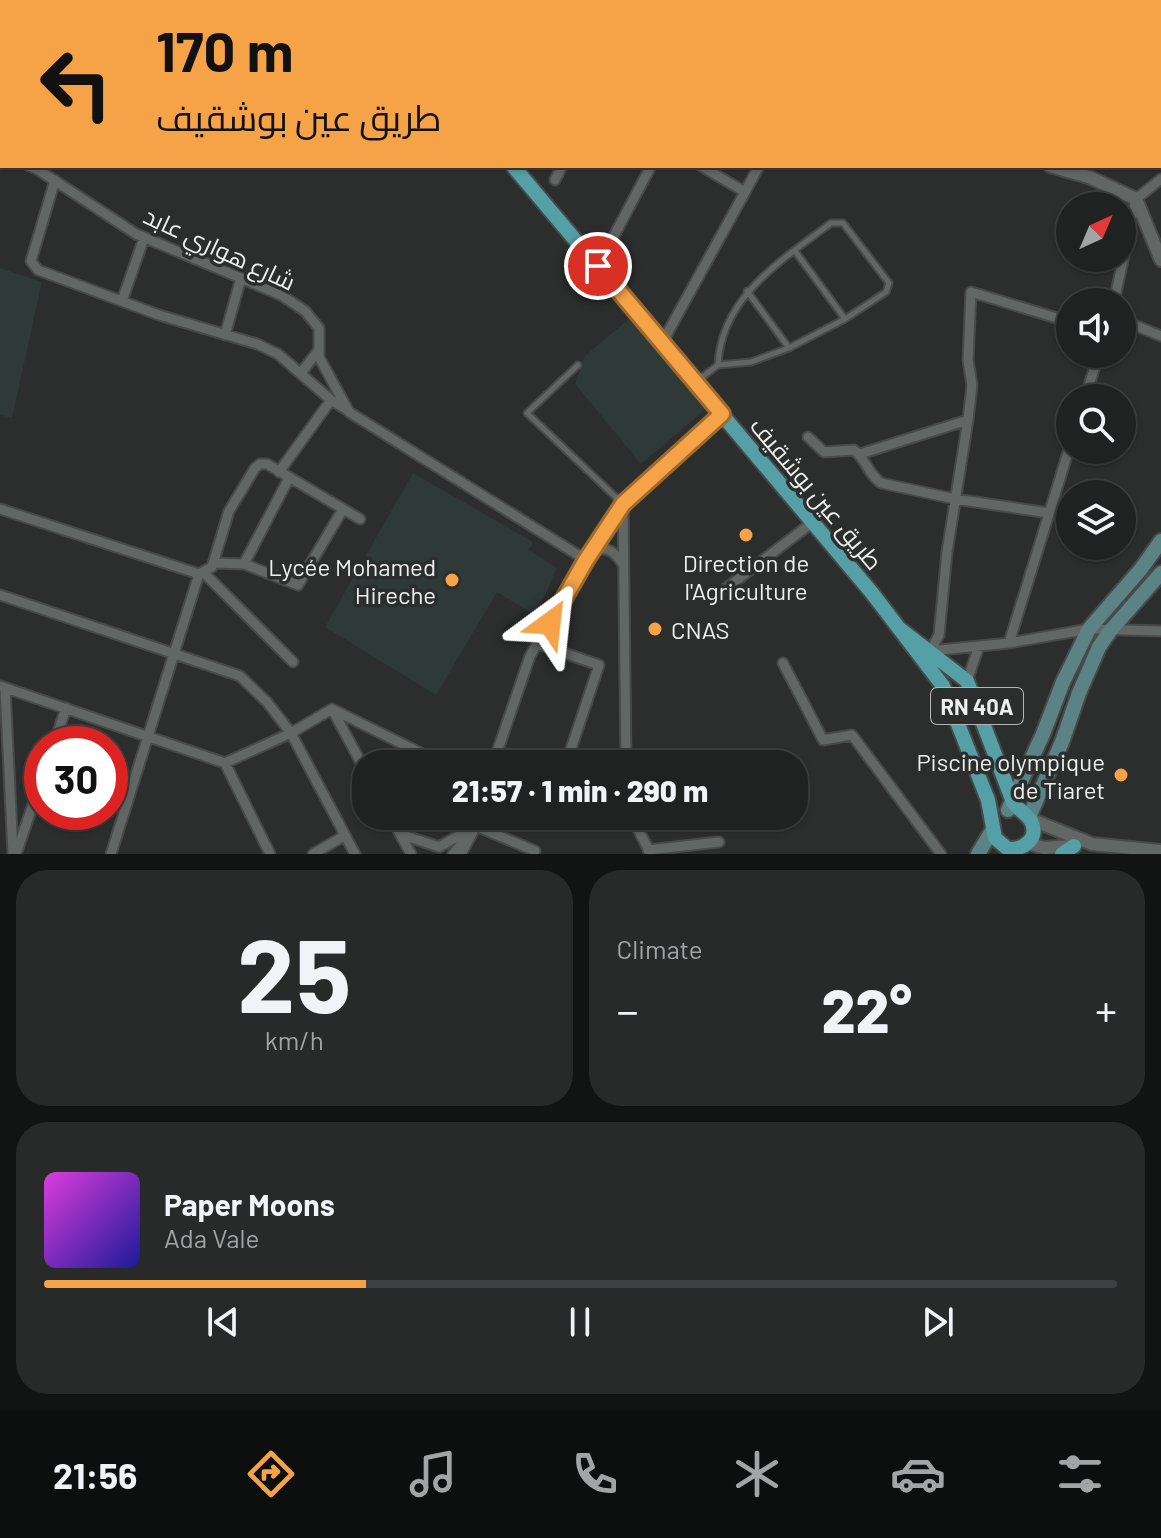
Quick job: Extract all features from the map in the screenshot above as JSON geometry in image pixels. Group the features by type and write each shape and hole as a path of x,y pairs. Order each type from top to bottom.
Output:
{"main road":[{"name":"طريق عين بوشقيف","path":"515,168 900,629"},
{"path":"1020,812 1063,682 1089,629 1161,541"},
{"path":"978,854 999,816 1020,812 1062,742 1084,681 1110,631 1161,573"},
{"name":"RN 40A","path":"900,629 967,681 1020,812"},
{"name":"RN 40A","path":"900,629 943,686 988,800 993,828"},
{"path":"993,828 998,843 1005,851 1029,847 1033,832 1020,812"}],"street":[{"name":"شارع هواري عابد","path":"33,168 144,238 281,295 305,311 319,328 318,351 329,378 349,412 586,560"},
{"path":"555,180 561,168"},
{"path":"598,266 650,168"},
{"path":"704,168 745,192"},
{"path":"662,343 758,168"},
{"path":"1057,168 1089,177 1121,192"},
{"path":"1160,258 1136,199 1161,179"},
{"path":"55,180 31,261 38,270 278,354 349,412"},
{"path":"122,301 144,238"},
{"path":"225,335 241,278"},
{"path":"930,651 939,635 947,552 972,385 968,360 971,292 1056,318"},
{"path":"1136,326 1161,336"},
{"path":"301,373 318,351"},
{"path":"279,472 331,400"},
{"path":"498,750 530,656 623,504 722,414"},
{"path":"860,454 968,420"},
{"path":"808,437 824,452 854,450 860,454 872,477 881,483 955,499 1049,513"},
{"path":"202,574 210,571 229,511 260,464 267,464 360,519"},
{"path":"1009,643 1064,464"},
{"path":"244,564 289,478"},
{"path":"623,504 626,750"},
{"path":"0,509 202,574 293,662"},
{"path":"214,563 244,564 298,585 343,509"},
{"path":"712,599 813,522"},
{"path":"593,550 607,548 615,552 623,564"},
{"path":"111,854 202,574"},
{"path":"0,595 240,676 267,702 291,733 355,854"},
{"path":"930,651 1009,643 1089,629 1161,631"},
{"path":"538,644 599,665 571,750"},
{"path":"967,681 979,646"},
{"path":"783,663 823,740 852,735 941,854"},
{"path":"15,854 2,687 225,763 270,854"},
{"path":"60,726 66,708"},
{"path":"225,763 291,733 332,709"},
{"path":"332,709 415,750"},
{"path":"332,709 354,750"},
{"path":"1020,812 1092,844 1161,851"},
{"path":"15,854 24,829"},
{"path":"398,830 411,854"},
{"path":"400,834 439,847 464,830"},
{"path":"453,854 470,830"},
{"path":"461,854 473,830"},
{"path":"494,830 535,851"},
{"path":"638,830 650,852 719,842"},
{"path":"313,854 344,836"},
{"path":"1029,847 1068,850 1092,844"}],"lane":[{"path":"696,382 718,365 751,362 789,348 845,319 886,292 889,283 843,223 831,223 747,291 725,325 719,345 718,365"},
{"path":"795,251 845,319"},
{"path":"747,291 789,348"},
{"path":"578,365 527,413 623,504"}],"shaded area":[{"path":"0,268 42,282 12,418 0,415"},
{"path":"630,318 706,409 641,464 575,384 585,356"},
{"name":"Lycée Mohamed Hireche","path":"413,473 533,542 529,550 557,568 536,616 497,592 436,695 325,627"}],"place":[{"name":"Direction de l'Agriculture","path":"746,535"},
{"name":"Lycée Mohamed Hireche","path":"452,580"},
{"name":"CNAS","path":"655,629"},
{"name":"Piscine olympique de Tiaret","path":"1121,775"}],"route":[{"path":"550,623 623,504 722,414 598,266"}]}
